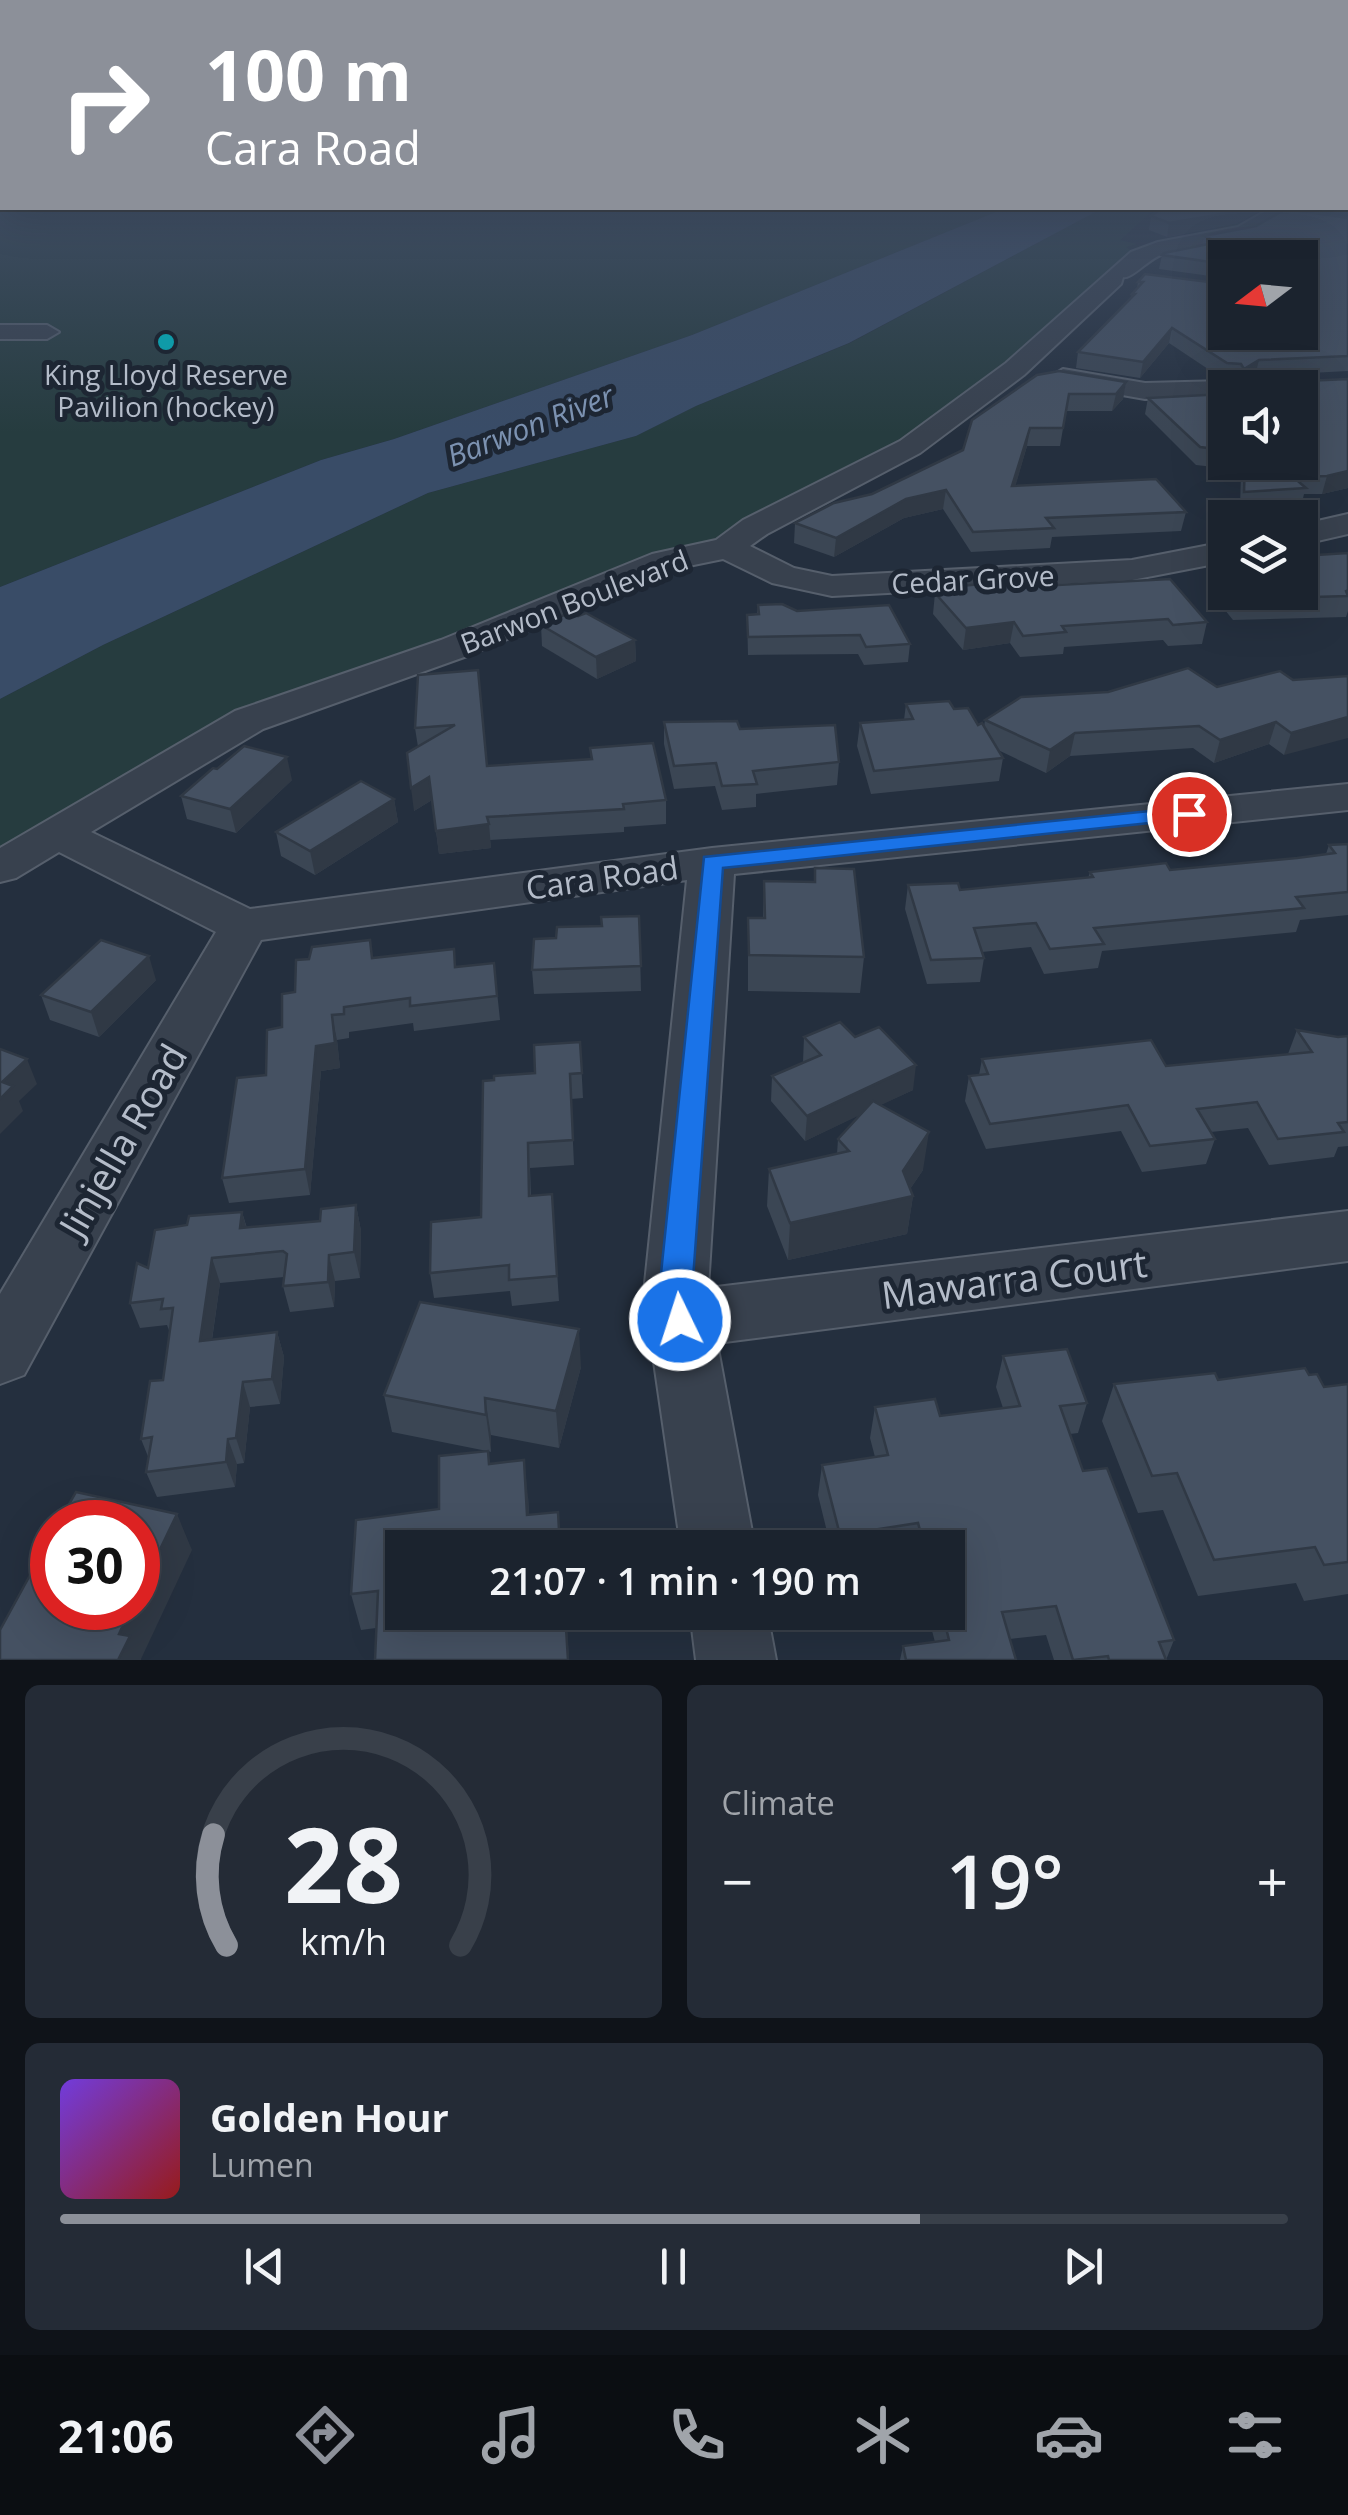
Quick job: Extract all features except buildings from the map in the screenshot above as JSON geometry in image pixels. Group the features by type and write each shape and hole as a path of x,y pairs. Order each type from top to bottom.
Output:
{"street":[{"name":"Barwon Boulevard","path":"0,868 222,733 250,720 454,648 664,561 728,548 755,527 910,447 1127,278"},
{"path":"0,332 47,332"},
{"path":"1015,369 1144,390 1208,389"},
{"path":"1318,531 1348,524"},
{"name":"Cedar Grove","path":"728,548 784,576 832,586 1132,570 1208,555"},
{"name":"Cara Road","path":"244,926 712,862 1348,797"},
{"path":"58,833 244,926"},
{"path":"712,862 676,1293 715,1530"},
{"name":"Jinjella Road","path":"0,1354 244,926"},
{"name":"Mawarra Court","path":"680,1320 1348,1236"},
{"path":"731,1630 736,1660"}],"green space":[{"path":"0,278 832,278 692,335 394,439 321,460 0,587"},
{"path":"971,278 1117,278 910,447 755,527 312,697 0,868 0,699 103,645 428,493 636,436 696,406 850,343"}],"water":[{"name":"Barwon River","path":"832,278 970,278 849,343 696,406 636,436 428,493 103,645 0,699 0,587 321,460 394,439 692,335"}],"place":[{"name":"King Lloyd Reserve Pavilion (hockey)","path":"166,342"}],"route":[{"path":"680,1320 676,1293 712,862 1189,814"}]}
